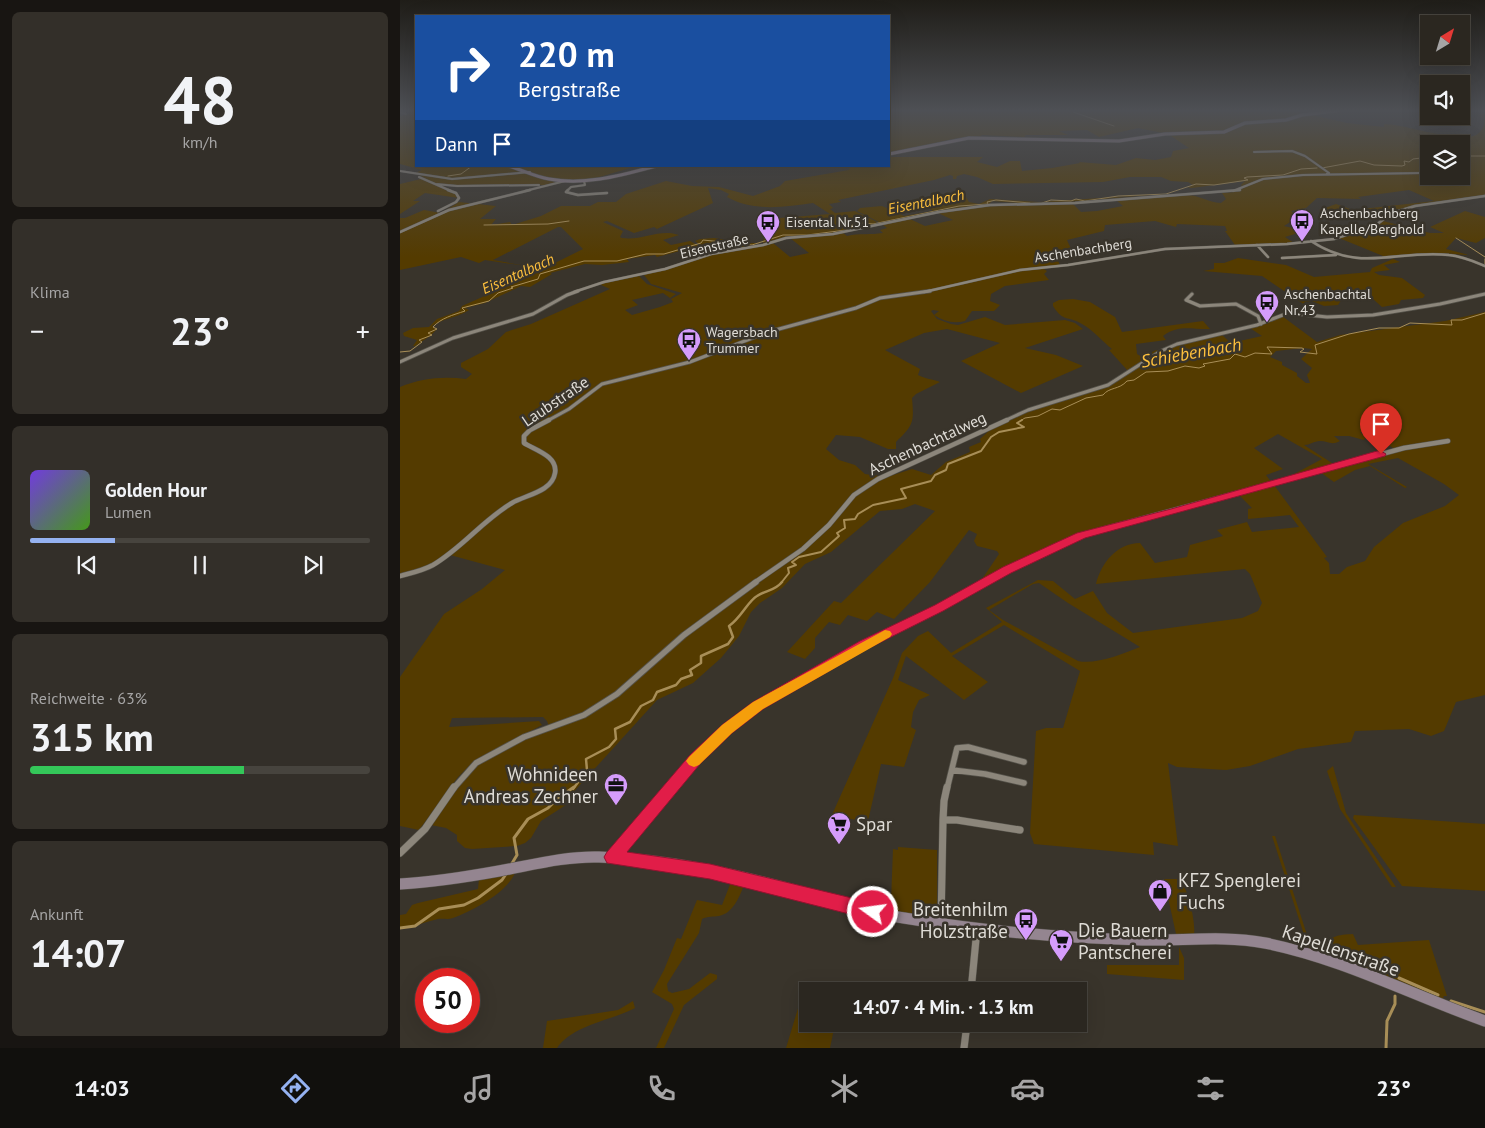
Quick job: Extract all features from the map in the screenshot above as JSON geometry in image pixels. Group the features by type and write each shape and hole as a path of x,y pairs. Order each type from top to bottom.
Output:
{"street":[{"path":"1308,159 1328,174 1326,174"},
{"path":"512,167 542,177 567,181 584,181 618,176 652,167"},
{"path":"400,171 452,179 530,172"},
{"name":"Eisenstraße","path":"400,362 456,337 536,312 567,295 594,285 664,269 711,254 763,246 789,238 833,234 965,208 1004,204 1075,203 1233,191 1267,179 1326,174 1420,173"},
{"path":"414,174 456,193 459,198 456,202 437,212 439,213"},
{"path":"400,232 439,213 567,181"},
{"path":"584,181 585,185 570,187 566,192 578,195 607,193"},
{"path":"435,184 548,186"},
{"name":"Aschenbachberg","path":"690,362 768,332 891,296 927,292 1020,270 1080,263 1133,253 1185,247 1312,241 1351,234 1376,225 1392,213 1417,205 1485,196"},
{"path":"1312,241 1338,255"},
{"path":"1257,245 1267,256 1258,256"},
{"path":"1282,258 1338,255 1374,259 1451,254 1468,256 1485,266"},
{"path":"1192,294 1186,300 1191,304 1204,306 1236,304 1258,316 1261,324"},
{"name":"Aschenbachtalweg","path":"400,853 425,829 461,778 476,763 524,737 584,715 617,694 706,618 803,549 829,525 854,495 874,481 1028,410 1108,385 1169,347 1261,324 1288,313 1327,317 1373,315 1440,304 1485,294"},
{"name":"Laubstraße","path":"400,576 418,573 437,562 508,506 539,492 552,481 554,470 552,461 522,442 524,436 530,430 569,409 602,384 690,362"},
{"path":"613,857 704,750 744,715 865,644 950,603 1013,567 1081,535 1404,448 1448,441"},
{"path":"941,923 940,848 944,801 956,748 961,746 1024,762"},
{"path":"952,770 985,774 1024,783"},
{"path":"943,820 957,820 1020,830"},
{"name":"Kapellenstraße","path":"400,884 471,876 586,857 613,857 710,872 861,909 941,923 1132,940 1224,939 1263,943 1335,963 1485,1021"},
{"path":"972,982 977,927"},
{"path":"964,1048 966,1032"}],"shaded area":[{"path":"400,159 415,159 415,167 634,167 596,178 546,185 445,185 443,186 452,190 459,198 425,193 413,201 420,201 400,214 400,184 425,178 415,173 422,170 400,164"},
{"path":"890,159 981,159 977,162 997,167 1010,161 1020,161 1022,171 1052,168 1079,162 1116,165 1133,159 1420,159 1420,185 1470,185 1470,159 1485,159 1485,196 1419,206 1382,219 1357,211 1342,216 1319,210 1336,204 1353,210 1434,201 1409,190 1358,197 1361,199 1317,198 1306,208 1291,211 1298,217 1284,226 1305,231 1285,237 1294,243 1235,245 1225,231 1227,231 1225,226 1177,224 1176,227 1155,221 1105,225 1104,231 1067,240 1072,251 1059,252 1055,255 1060,265 1042,268 1047,271 1044,274 1049,280 1005,286 991,294 990,301 1000,305 994,311 972,311 965,321 956,322 941,319 934,315 937,319 958,325 985,317 1005,325 1065,320 1075,323 1083,329 1025,348 1056,355 1083,366 1021,393 961,361 1000,343 947,329 924,333 885,350 920,369 918,375 940,382 912,398 912,423 896,442 896,449 888,449 860,437 836,435 826,449 839,460 855,465 865,474 887,477 912,469 931,475 946,462 970,452 969,447 981,442 980,439 992,428 1029,411 1109,386 1170,347 1222,335 1231,343 1262,336 1250,328 1282,316 1317,342 1340,335 1445,321 1485,312 1485,695 1456,702 1444,731 1431,736 1409,729 1355,731 1351,742 1298,749 1250,766 1226,770 1177,767 1168,763 1178,846 1153,842 1154,855 1034,844 1030,833 1036,731 1046,728 1063,728 1080,671 1004,625 952,656 988,682 964,700 906,656 898,680 930,695 919,700 913,712 911,727 916,730 904,767 881,764 868,821 831,817 893,678 902,653 918,636 928,631 951,653 1002,622 986,608 1038,580 1053,581 1075,599 1093,591 1107,613 1133,633 1242,618 1258,611 1262,603 1250,574 1245,569 1096,584 1098,576 1106,562 1117,550 1132,544 1140,543 1155,563 1187,557 1190,545 1223,536 1217,530 1247,522 1252,532 1299,527 1290,515 1248,519 1248,509 1252,508 1238,494 1274,485 1327,557 1324,558 1329,563 1330,574 1339,574 1347,567 1365,561 1374,547 1403,523 1445,506 1459,495 1444,484 1398,458 1368,464 1407,487 1405,488 1370,466 1355,470 1334,482 1320,472 1395,449 1366,432 1360,432 1366,437 1364,440 1349,436 1334,436 1340,441 1332,443 1318,441 1304,445 1335,465 1294,477 1294,474 1322,459 1278,434 1254,448 1283,469 1266,475 1272,483 1080,534 966,592 982,579 999,554 997,551 977,546 974,541 977,534 969,530 930,582 894,619 877,612 867,621 848,615 840,625 829,622 815,638 815,648 805,659 787,652 834,601 841,603 935,511 915,504 902,509 880,511 831,552 805,564 782,588 760,603 751,612 739,636 721,658 693,683 657,700 569,797 569,803 541,821 531,838 525,843 517,846 465,848 457,841 457,835 446,828 431,825 464,778 473,769 504,749 550,729 543,717 452,718 449,727 539,721 542,725 473,762 458,777 419,830 400,826 400,677 444,614 482,589 505,570 450,555 418,572 400,575 400,387 433,378 466,379 472,374 461,367 461,363 488,349 506,332 531,324 610,289 599,284 639,276 647,284 676,294 670,298 663,293 632,300 638,305 625,310 632,315 673,302 671,299 682,293 651,284 644,275 713,254 773,243 790,257 809,253 790,238 805,236 788,236 763,243 765,233 773,229 767,219 830,214 813,203 769,207 748,205 727,197 729,194 721,190 708,188 713,203 657,229 654,227 634,233 607,221 603,222 623,231 620,237 622,238 672,233 679,235 663,240 671,245 690,241 699,246 657,257 655,255 627,259 629,262 602,265 585,264 550,273 552,274 530,287 521,286 485,303 465,308 469,310 437,323 432,326 436,330 415,346 413,346 417,340 404,336 403,333 413,328 429,327 437,319 459,311 462,306 539,272 526,266 485,260 479,263 461,257 400,270 400,218 405,218 424,210 441,213 459,202 496,206 480,219 496,219 491,225 510,222 512,225 541,216 561,206 590,206 598,202 616,202 626,194 666,181 692,186 719,187 753,196 780,186 785,181 849,170 850,168 890,167","holes":["964,174 993,184 1103,182 1130,177 1161,177 1171,181 1188,182 1193,185 1188,188 1245,181 1241,185 1244,188 1235,192 1222,193 1226,199 1221,203 1188,195 1116,200 1123,206 1081,212 1073,204 1044,204 1162,194 1039,202 990,199 979,204 969,202 963,192 919,202 933,211 904,216 882,206 860,208 857,211 881,223 989,204 992,201 1032,204 991,205 938,213 953,220 925,226 910,219 882,224 887,228 880,230 883,233 847,236 842,232 852,230 854,226 871,225 877,222 855,211 835,213 830,209 833,208 829,204 841,202 838,200 950,175 953,176 953,179","561,227 583,249 543,269 493,260","933,310 939,311 934,315 931,311","1312,349 1301,359 1312,368 1307,375 1310,383 1306,383 1297,376 1297,373 1282,365 1282,362 1270,357 1276,351","1039,583 1068,603 1140,647 1101,660 1078,661 1003,620 989,610 1033,584"]},
{"path":"1465,211 1485,217 1485,238 1476,243 1456,238 1446,249 1469,255 1440,253 1388,258 1339,238 1383,221 1430,233 1444,233 1430,227"},
{"path":"714,238 745,243 760,243 712,254 695,241"},
{"path":"1238,258 1286,265 1314,277 1370,272 1372,268 1393,259 1400,262 1384,265 1390,270 1374,272 1379,275 1402,278 1425,295 1423,298 1401,300 1399,304 1382,307 1373,299 1365,296 1342,299 1338,305 1324,306 1312,301 1304,302 1311,307 1308,307 1262,276 1203,271 1214,269 1214,263 1224,263"},
{"path":"1073,299 1090,302 1115,317 1122,332 1203,321 1210,329 1186,328 1175,330 1163,336 1166,340 1136,344 1137,354 1142,357 1156,350 1159,351 1128,371 1109,350 1112,349 1094,332 1077,321 1063,317 1053,306 1053,303 1059,300"},
{"path":"1333,766 1346,813 1396,887 1392,887 1340,809 1327,771"},
{"path":"1354,815 1485,824 1485,891 1402,886 1353,818"},
{"path":"1272,836 1275,836 1308,938 1314,942 1321,941 1315,950 1307,944"},
{"path":"898,847 937,850 937,912 934,918 893,911 891,901 893,849 898,850"},
{"path":"515,873 511,880 497,894 470,910 451,919 438,919 400,929 400,915 406,914 412,905 478,889 479,879"},
{"path":"1164,879 1179,879 1182,883 1191,905 1194,934 1183,936 1176,934"},
{"path":"731,882 744,885 738,900 728,912 719,916 702,919 699,933 667,984 668,991 672,993 689,989 710,973 717,975 717,979 684,1005 664,1048 656,1048 674,1009 672,1004 652,992 664,970 677,938 681,939 697,900 722,905"},
{"path":"1353,934 1358,945 1429,940 1447,996 1444,996 1442,1000 1328,956 1323,951 1327,942 1334,937"},
{"path":"1179,947 1184,958 1184,980 1107,974 1107,965 1179,965"},
{"path":"633,1001 635,1008 592,1024 572,1034 557,1048 543,1048 547,1021 618,1010"},
{"path":"799,1005 799,1032 833,1032 830,1048 786,1048"}],"waterway":[{"name":"Eisentalbach","path":"1322,168 1360,161 1374,165 1402,166 1405,165 1404,161 1409,162 1414,159"},
{"path":"448,176 461,174 471,167"},
{"name":"Eisentalbach","path":"1042,203 1051,200 1071,201 1076,199 1085,201 1118,196 1166,194 1196,184 1214,185 1248,180 1244,178 1247,177 1283,175 1301,169 1317,168"},
{"name":"Eisentalbach","path":"400,352 410,351 422,342 419,340 432,335 428,333 437,329 433,327 440,321 465,311 462,308 489,301 498,293 513,288 511,287 538,279 540,274 584,261 617,261 646,254 664,254 701,243 703,240 752,245 783,235 807,235 846,230 851,228 851,225 861,223 873,224 959,206 988,204 987,202 996,200 1030,203"},
{"path":"484,225 548,224 569,221"},
{"path":"1456,238 1485,257"},
{"path":"1485,259 1485,264"},
{"name":"Schiebenbach","path":"1020,421 1025,418 1038,416 1052,409 1060,410 1086,398 1103,395 1105,392 1121,386 1127,381 1134,380 1146,372 1168,371 1185,366 1199,368 1205,366 1203,364 1230,359 1235,354 1245,357 1255,353 1272,354 1267,347 1302,348 1304,349 1300,352 1317,354 1315,345 1349,334 1379,328 1399,328 1410,323 1452,325 1451,320 1462,320 1485,313"},
{"name":"Schiebenbach","path":"781,582 789,573 788,568 796,565 792,562 799,557 821,552 839,536 837,533 845,528 844,520 855,519 858,514 873,505 906,498 901,489 931,481 935,475 946,470 948,464 981,451 991,437 999,432 1024,427 1017,423 1022,420"},
{"name":"Schiebenbach","path":"573,789 587,770 586,759 609,747 616,739 615,729 630,722 641,706 653,700 657,692 676,685 681,679 692,675 690,670 701,663 701,656 728,644 733,637 729,626 754,598 781,582"},
{"name":"Schiebenbach","path":"511,865 517,855 514,838 528,819 548,808 574,787"},
{"name":"Schiebenbach","path":"400,928 415,926 439,909 464,905 478,898 502,880 506,874"},
{"path":"1399,978 1438,995"},
{"path":"1386,1048 1387,1021 1395,1004 1395,996"},
{"path":"1451,1001 1485,1012"}],"slow traffic":[{"path":"694,761 727,729 758,706 799,681 885,634"}],"place":[{"name":"Aschenbachberg Kapelle/Berghold","path":"1302,242"},
{"name":"Eisental Nr.51","path":"768,243"},
{"name":"Aschenbachtal Nr.43","path":"1267,323"},
{"name":"Wagersbach Trummer","path":"689,361"},
{"name":"Wohnideen Andreas Zechner","path":"616,806"},
{"name":"Spar","path":"839,845"},
{"name":"KFZ Spenglerei Fuchs","path":"1160,912"},
{"name":"Breitenhilm Holzstraße","path":"1026,941"},
{"name":"Die Bauern Pantscherei","path":"1061,962"}],"route":[{"path":"873,912 775,886 710,872 662,863 613,857 704,750 740,718 799,681 865,644 939,608 1007,570 1070,539 1381,454"}]}
